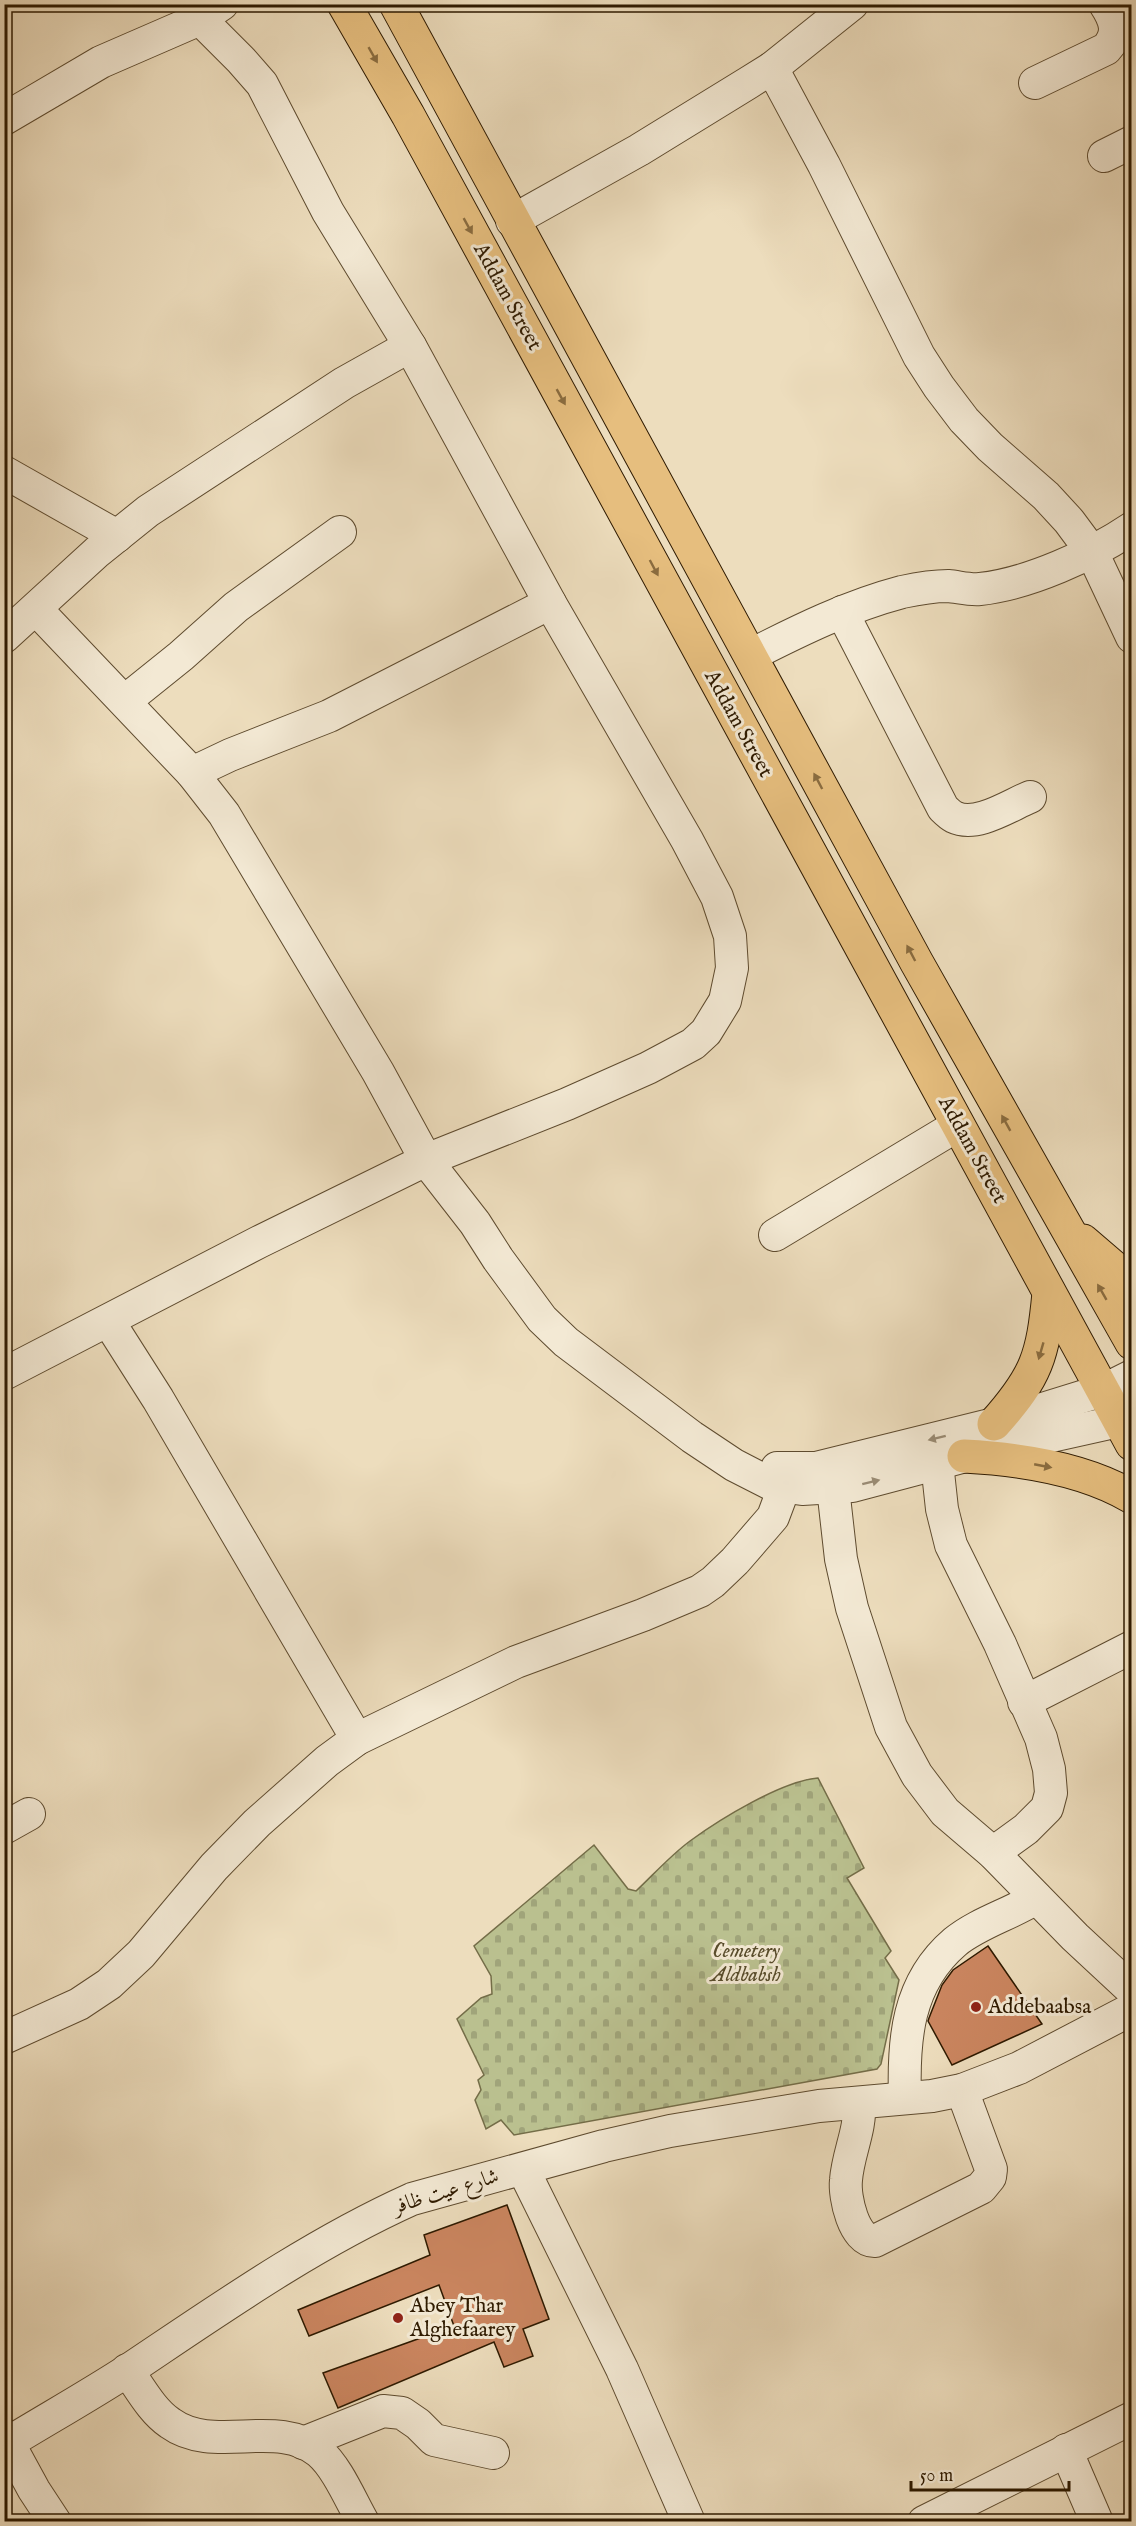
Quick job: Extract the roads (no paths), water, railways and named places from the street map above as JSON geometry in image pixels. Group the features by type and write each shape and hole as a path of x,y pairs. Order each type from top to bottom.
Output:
{"main road":[{"name":"Addam Street","path":"344,4 414,125 1050,1293 1118,1383 1127,1426"},
{"name":"Addam Street","path":"396,4 917,963 1131,1343"},
{"path":"1062,1222 1131,1283"},
{"path":"994,1424 1019,1395 1035,1370 1044,1339 1050,1293"},
{"path":"950,1460 998,1458 1052,1468 1108,1485 1131,1497"}],"street":[{"path":"512,221 639,150 771,68 852,4"},
{"path":"1035,83 1106,49 1113,41 1116,32 1114,21 1105,4"},
{"path":"4,119 101,62 211,12 241,60 262,84 328,212 410,346 550,603 608,700 717,897 733,952 730,983 716,1018 693,1044 648,1068 578,1099 426,1160 259,1242 109,1322 4,1374"},
{"path":"771,68 824,165 919,356 964,420 990,447 1046,496 1069,521 1092,552 1131,637"},
{"path":"1104,156 1131,142"},
{"path":"6,635 148,511 344,383 410,346"},
{"path":"4,472 117,537"},
{"path":"751,655 842,612 904,592 940,586 982,589 1065,564 1092,552 1131,528"},
{"path":"124,700 181,656 236,607 340,531"},
{"path":"192,773 329,716 550,603"},
{"path":"36,609 192,773 230,824 378,1072 426,1160 475,1223 542,1319 606,1373 734,1465 833,1488 883,1479 950,1460 1127,1426"},
{"path":"842,612 943,808 955,817 969,820 1030,797"},
{"path":"776,1235 958,1125"},
{"path":"109,1322 170,1419 357,1739"},
{"path":"4,2038 68,2009 109,1984 141,1954 214,1867 257,1822 327,1761 357,1739 516,1662 643,1615 700,1591 722,1574 773,1517 789,1478 816,1468 994,1424 1118,1383"},
{"path":"950,1460 942,1509 951,1545 1000,1644 1041,1738 1049,1769 1051,1793 1047,1808 1041,1816 993,1853"},
{"path":"833,1488 841,1559 852,1608 891,1727 917,1775 945,1812 993,1853 1131,1990"},
{"path":"1024,1702 1131,1647"},
{"path":"905,2098 904,2062 907,2028 922,1980 955,1942 1036,1898"},
{"name":"شارع عيت ظافر","path":"6,2439 128,2370 280,2271 384,2212 421,2196 604,2146 670,2131 739,2118 962,2090 1019,2068 1131,2009"},
{"path":"859,2103 860,2117 846,2179 846,2191 855,2225 861,2236 868,2241 875,2241 981,2188 990,2177 991,2169 962,2090"},
{"path":"523,2169 622,2369 688,2522"},
{"path":"128,2370 160,2415 181,2431 196,2436 210,2437 282,2437 317,2450 330,2464 363,2522"},
{"path":"303,2443 383,2411 402,2413 418,2424 434,2440 494,2453"},
{"path":"924,2522 1131,2418"},
{"path":"6,2439 19,2491 55,2522"},
{"path":"1066,2450 1097,2522"}],"place":[{"name":"Addebaabsa","path":"976,2007"},
{"name":"Abey Thar Alghefaarey","path":"398,2318"}],"park label":[{"name":"Cemetery Aldbabsh","path":"746,1963"}]}
